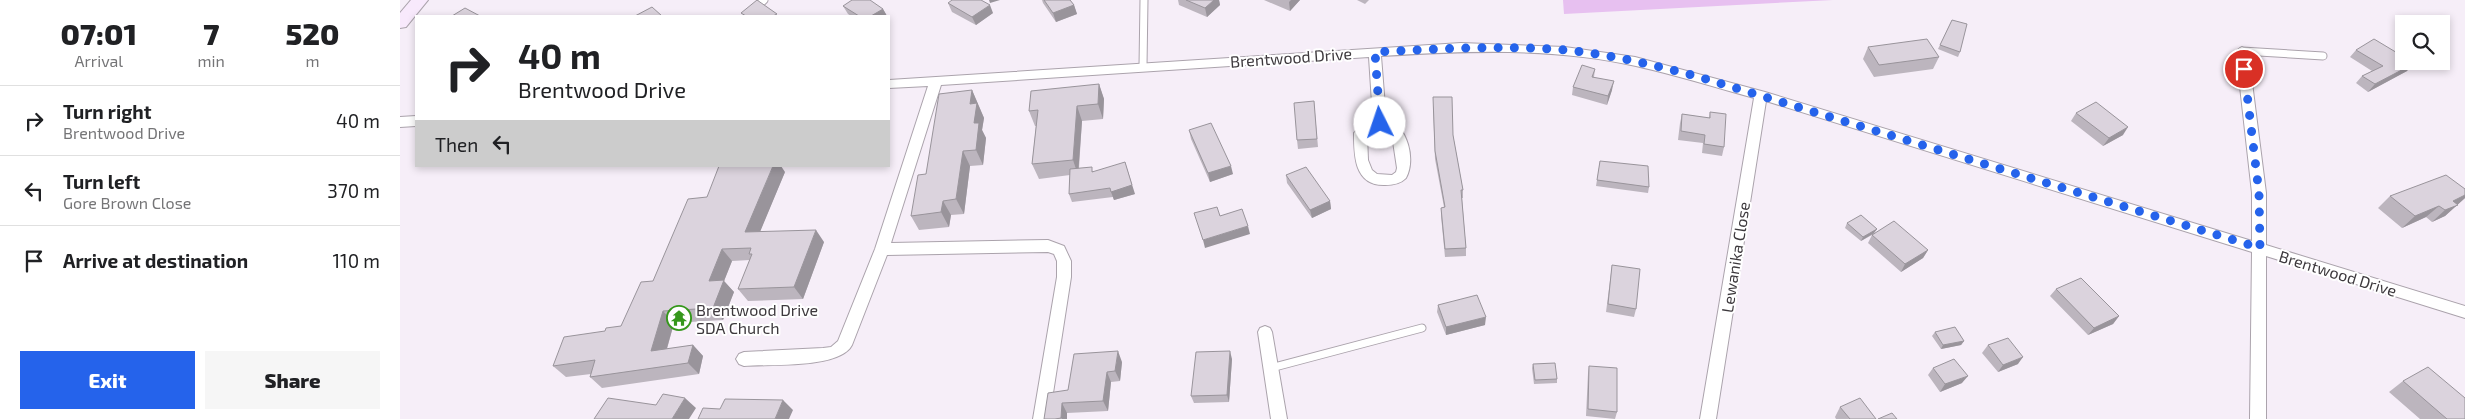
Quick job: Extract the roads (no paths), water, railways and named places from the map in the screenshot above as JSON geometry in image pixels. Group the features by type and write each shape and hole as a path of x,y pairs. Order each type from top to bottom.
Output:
{"main road":[{"path":"400,23 420,0"}],"street":[{"name":"Brentwood Drive","path":"890,84 1143,66 1460,47 1566,50 1635,61 1761,95 2465,312"},
{"path":"2242,51 2259,193 2258,419"},
{"path":"1375,52 1380,123"},
{"path":"744,359 823,355 835,352 844,345 882,249 936,80"},
{"name":"Lewanika Close","path":"1708,419 1761,95"},
{"path":"400,122 415,121"},
{"path":"1380,123 1392,126 1401,136 1403,171 1400,177 1393,180 1376,180 1369,178 1365,172 1360,133 1370,124 1380,123"},
{"path":"882,249 1048,246 1059,250 1064,262 1064,278 1041,419"},
{"path":"1265,332 1279,419"}],"lane":[{"path":"748,15 764,0"},
{"path":"1143,66 1144,0"},
{"path":"2242,51 2323,56"},
{"path":"1271,368 1422,328"}],"place":[{"name":"Brentwood Drive SDA Church","path":"679,318"}]}
